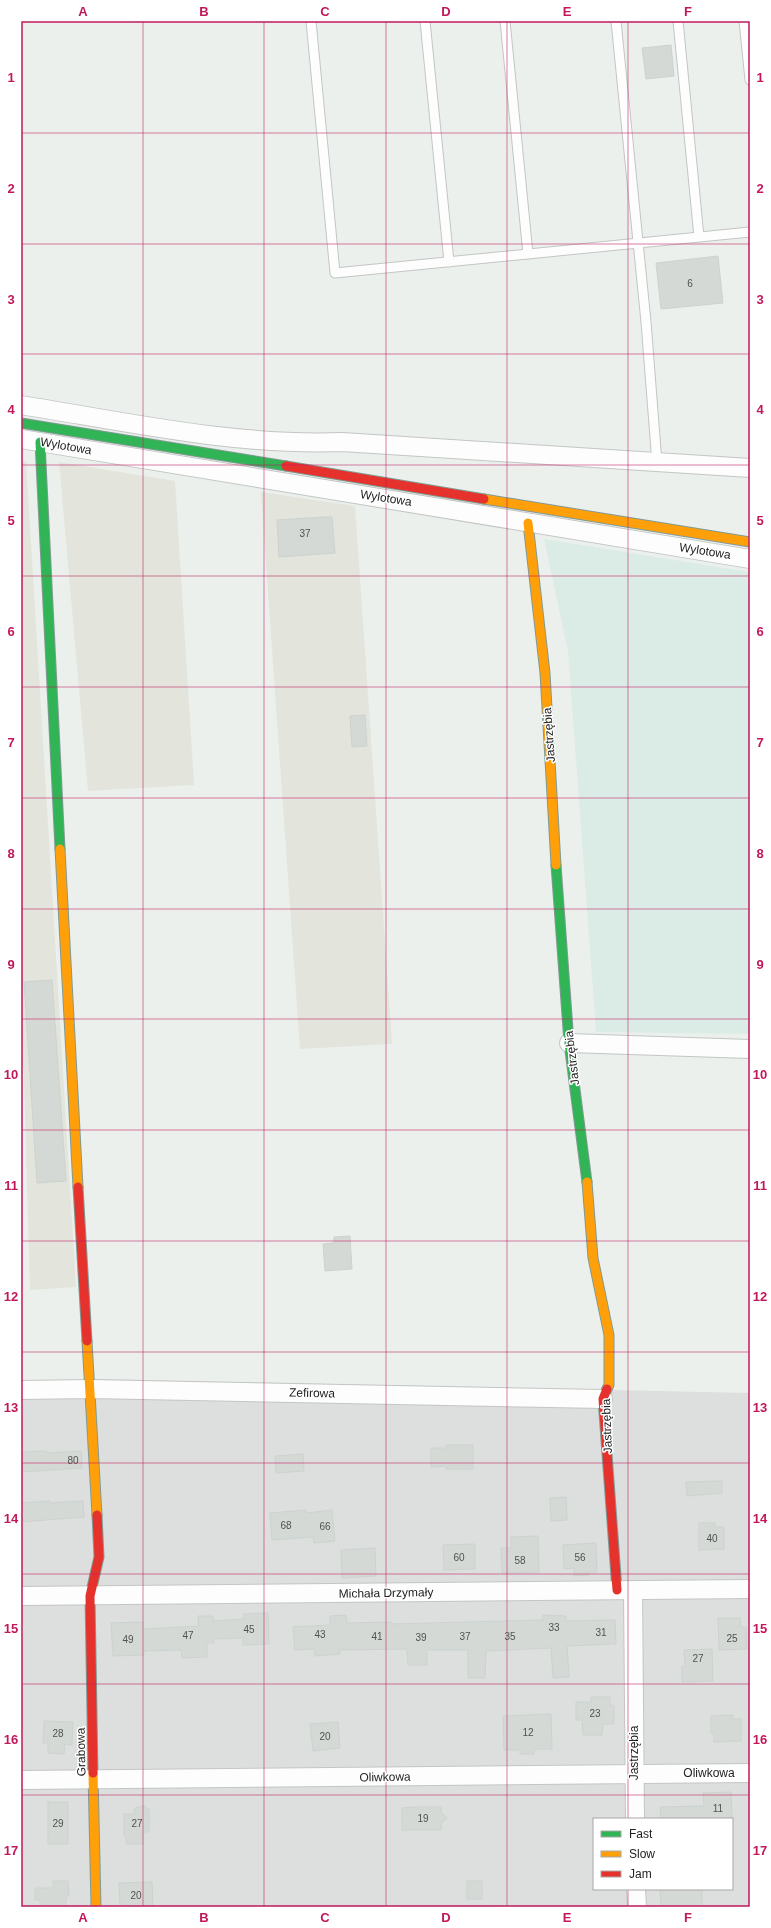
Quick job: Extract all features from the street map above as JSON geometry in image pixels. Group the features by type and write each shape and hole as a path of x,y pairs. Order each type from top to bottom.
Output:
{"street":[{"path":"21,405 251,441 304,444 342,442 750,468"},
{"name":"Wylotowa","path":"21,423 750,542"},
{"name":"Wylotowa","path":"21,439 750,559"},
{"name":"Grabowa","path":"40,442 67,991 99,1558 90,1596 96,1907"},
{"name":"Jastrzębia","path":"528,523 545,673 563,977 569,1043 586,1162 593,1258 609,1334 609,1385 603,1399 625,1590 635,1818"},
{"path":"569,1043 750,1049"},
{"name":"Zefirowa","path":"21,1390 90,1389 603,1399"},
{"name":"Michała Drzymały","path":"21,1596 750,1589"},
{"name":"Oliwkowa","path":"21,1780 93,1781 634,1773 750,1773"},
{"path":"636,1890 637,1907"}],"lane":[{"path":"311,21 335,273 750,232"},
{"path":"426,21 449,262"},
{"path":"505,21 528,254"},
{"path":"616,21 638,243 657,463"},
{"path":"678,21 698,237"},
{"path":"744,21 750,80"}],"shaded area":[{"path":"21,461 26,461 76,1287 30,1290 21,975"},
{"path":"59,462 175,481 194,785 88,791"},
{"path":"261,492 355,506 392,1044 300,1049"},
{"path":"544,539 750,572 750,1034 596,1032 568,651"},
{"path":"99,1379 750,1393 750,1907 21,1907 21,1383"}],"building":[{"path":"671,45 674,76 646,79 642,48"},
{"path":"718,256 723,303 661,309 656,263"},
{"path":"332,517 335,553 279,557 277,520"},
{"path":"365,715 367,746 352,747 350,716"},
{"path":"52,980 66,1181 37,1183 24,982"},
{"path":"350,1236 352,1269 325,1271 323,1244 334,1243 334,1237"},
{"path":"446,1445 473,1445 473,1469 446,1469 446,1466 431,1467 431,1448 446,1448"},
{"path":"46,1451 47,1453 81,1451 82,1468 21,1472 21,1452"},
{"path":"303,1454 304,1471 276,1473 275,1456"},
{"path":"722,1481 722,1493 687,1496 686,1482"},
{"path":"566,1497 567,1520 551,1521 550,1498"},
{"path":"50,1501 50,1503 83,1501 84,1517 21,1522 21,1503"},
{"path":"306,1510 307,1513 332,1510 335,1541 314,1543 313,1537 272,1540 270,1513"},
{"path":"699,1523 715,1523 715,1527 724,1527 724,1549 699,1550"},
{"path":"538,1536 539,1572 502,1573 501,1548 511,1548 511,1537"},
{"path":"596,1543 597,1572 588,1572 589,1575 574,1576 574,1568 564,1569 563,1545"},
{"path":"475,1544 475,1569 444,1570 443,1545"},
{"path":"375,1548 376,1576 342,1578 341,1550"},
{"path":"268,1613 269,1644 243,1645 243,1638 214,1639 214,1643 207,1643 207,1657 182,1658 181,1650 144,1651 144,1655 113,1656 111,1623 143,1622 143,1629 199,1626 198,1616 213,1616 213,1621 244,1619 244,1614"},
{"path":"346,1615 347,1623 391,1622 391,1624 543,1620 543,1615 566,1616 566,1621 615,1620 616,1644 567,1646 569,1677 553,1678 551,1648 486,1651 485,1678 468,1678 468,1650 427,1650 427,1665 408,1665 407,1649 339,1650 340,1654 315,1656 314,1649 295,1650 293,1627 330,1625 330,1616"},
{"path":"718,1618 740,1618 741,1627 746,1627 747,1649 719,1650"},
{"path":"712,1649 713,1681 682,1682 682,1666 685,1666 684,1650"},
{"path":"591,1697 610,1697 610,1705 614,1706 614,1724 603,1724 602,1735 583,1735 582,1720 576,1720 576,1702 591,1702"},
{"path":"551,1714 552,1749 534,1749 534,1754 520,1754 520,1750 504,1750 503,1716"},
{"path":"733,1715 733,1719 741,1719 741,1741 714,1742 714,1733 711,1733 711,1716"},
{"path":"44,1721 73,1722 72,1745 65,1744 64,1754 48,1753 48,1743 43,1743"},
{"path":"338,1722 340,1748 313,1751 310,1724"},
{"path":"731,1792 732,1818 661,1818 660,1807 704,1806 703,1793"},
{"path":"48,1802 68,1802 68,1844 48,1844"},
{"path":"145,1806 146,1809 149,1809 149,1832 143,1832 143,1844 126,1844 126,1836 124,1836 124,1814 134,1814 134,1809"},
{"path":"441,1807 441,1812 447,1818 441,1824 441,1830 402,1830 402,1808"},
{"path":"53,1881 68,1881 69,1896 66,1896 66,1907 40,1907 40,1900 35,1900 35,1888 53,1888"},
{"path":"467,1881 482,1881 482,1899 467,1899"},
{"path":"152,1882 153,1907 120,1907 119,1883"},
{"path":"660,1890 702,1890 702,1907 661,1907"}],"traffic: fast":[{"path":"21,423 286,466"},
{"path":"40,442 60,849"},
{"path":"556,865 569,1043 587,1182"}],"traffic: slow":[{"path":"484,499 750,542"},
{"path":"528,523 545,673 556,865"},
{"path":"60,849 78,1187"},
{"path":"587,1182 593,1258 609,1335 609,1385 607,1389"},
{"path":"87,1341 97,1515"},
{"path":"93,1773 96,1907"}],"traffic: jam":[{"path":"286,466 484,499"},
{"path":"78,1187 87,1341"},
{"path":"607,1389 603,1399 617,1590"},
{"path":"93,1773 90,1596 99,1557 97,1515"}]}
